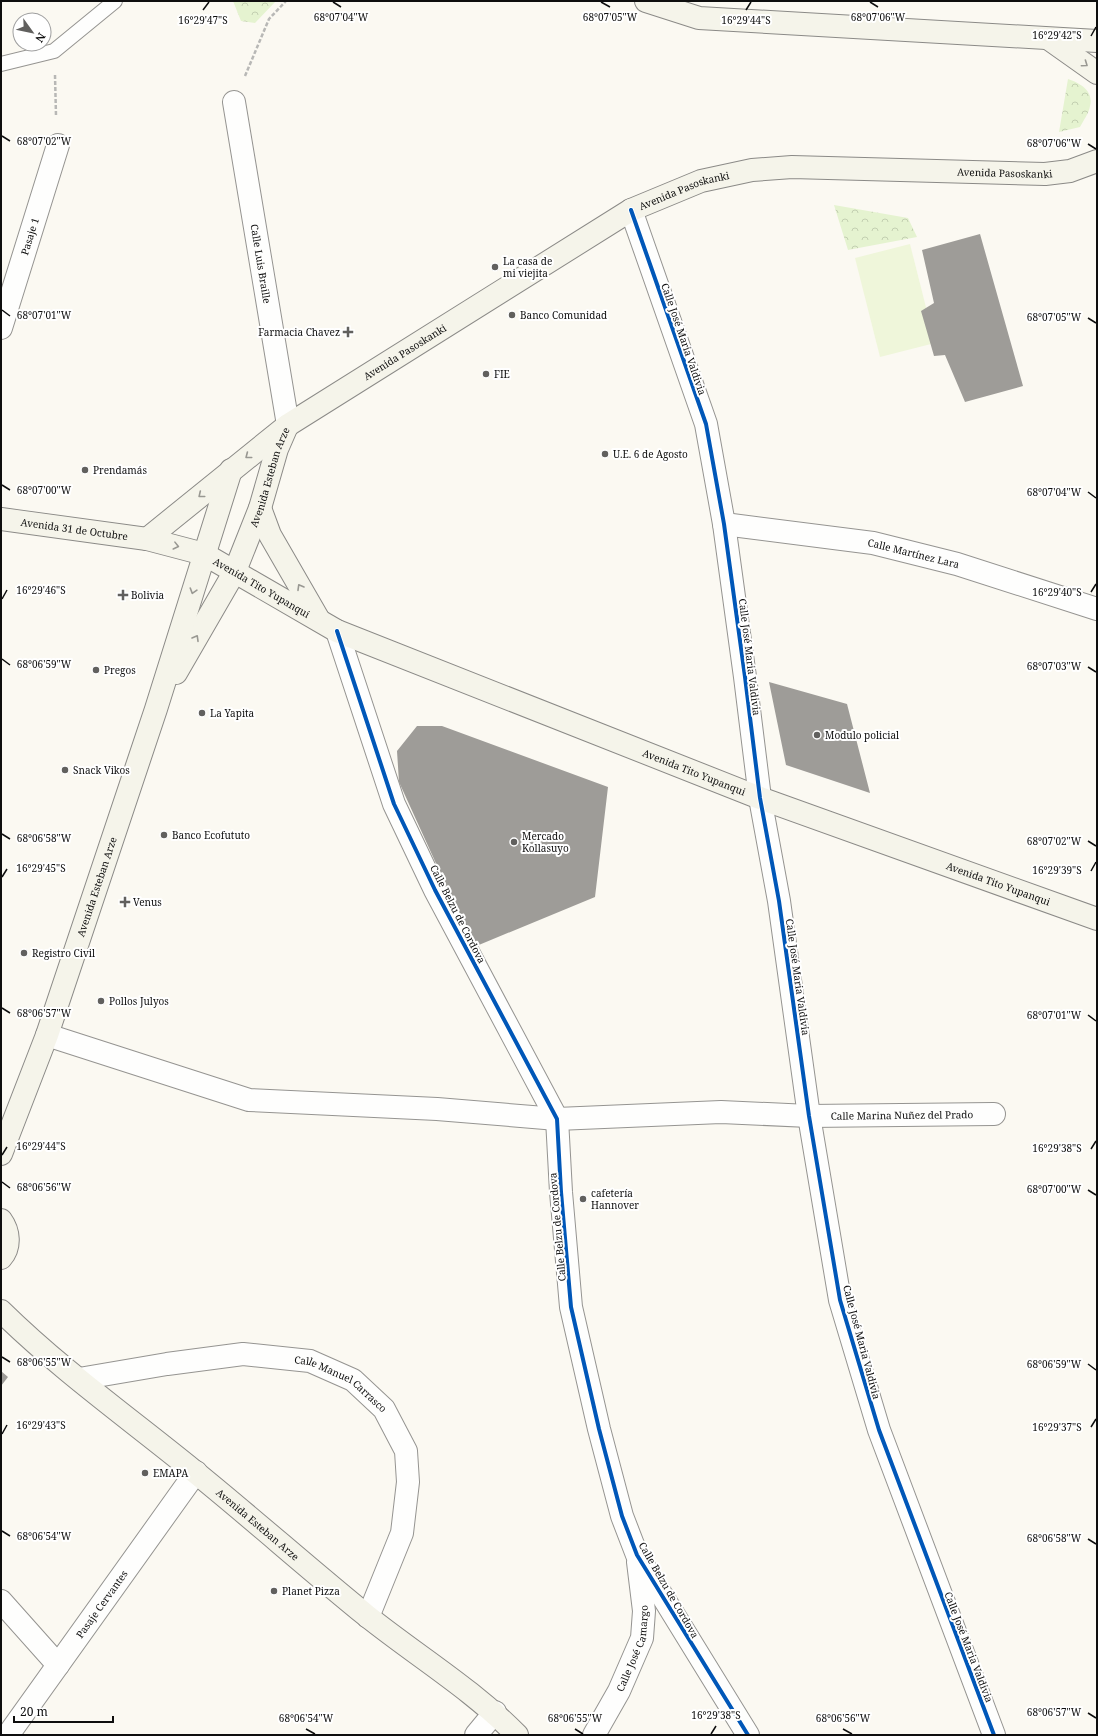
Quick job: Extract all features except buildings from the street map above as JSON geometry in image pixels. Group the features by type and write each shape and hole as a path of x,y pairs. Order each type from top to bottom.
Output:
{"main road":[{"path":"646,1 699,18 1097,41"},
{"path":"1049,39 1097,73"},
{"name":"Avenida Pasoskanki","path":"288,425 631,210 701,181 752,170 792,167 1045,174 1070,171 1097,162"},
{"name":"Avenida Pasoskanki","path":"1070,171 1097,174"},
{"name":"Avenida Esteban Arze","path":"1,1154 47,1035 156,709 231,470 288,425"},
{"name":"Avenida Esteban Arze","path":"156,709 235,571 260,508 270,470 288,425"},
{"path":"147,539 231,470"},
{"name":"Avenida Tito Yupanqui","path":"260,508 270,535 328,626"},
{"name":"Avenida 31 de Octubre","path":"1,519 147,539 204,554"},
{"name":"Avenida Tito Yupanqui","path":"204,554 328,626 760,798 1097,918"},
{"path":"1,1220 5,1225 8,1235 7,1246 1,1258"},
{"name":"Avenida Esteban Arze","path":"1,1311 16,1326 79,1379 196,1472 368,1617 495,1712 517,1735"}],"street":[{"name":"Calle Luis Braille","path":"234,102 288,425"},
{"name":"Pasaje 1","path":"1,328 58,145"},
{"name":"Calle José Maria Valdivia","path":"631,210 706,424 724,524 746,677 760,798 779,901 809,1116 840,1300 879,1430 994,1735"},
{"name":"Calle Martínez Lara","path":"724,524 873,543 957,564 1097,609"},
{"name":"Calle Belzu de Cordova","path":"328,626 394,804 435,890 557,1119 561,1192 571,1307 599,1430 622,1516 637,1555 748,1735"},
{"name":"Calle Marina Nuñez del Prado","path":"47,1035 249,1100 437,1109 557,1119 721,1112 809,1116 994,1114"},
{"name":"Calle Manuel Carrasco","path":"79,1379 167,1364 243,1354 310,1362 353,1380 384,1409 406,1451 408,1482 402,1533 368,1617"},
{"name":"Pasaje Cervantes","path":"8,1735 196,1472"},
{"name":"Calle José Camargo","path":"594,1735 620,1691 642,1638 644,1611 637,1555"},
{"path":"1,1601 58,1665"},
{"path":"476,1735 495,1712"}],"lane":[{"path":"1,64 54,51 116,1"}],"path":[{"path":"234,102 269,19 286,1"},
{"path":"54,51 58,145"}],"green space":[{"path":"233,1 276,1 255,23 241,21"},
{"path":"1068,79 1085,88 1091,101 1087,114 1080,127 1059,132"},
{"path":"834,205 908,218 917,237 848,250"},
{"path":"910,244 935,343 880,357 855,258"}],"cycle path":[{"path":"631,210 706,424 724,524 760,798 779,901 809,1116 840,1300 879,1430 994,1735"},
{"path":"337,631 394,804 435,890 557,1119 561,1192 571,1307 599,1429 622,1516 637,1555 748,1735"}],"place":[{"name":"La casa de mi viejita","path":"495,267"},
{"name":"Banco Comunidad","path":"512,315"},
{"name":"Farmacia Chavez","path":"348,332"},
{"name":"FIE","path":"486,374"},
{"name":"U.E. 6 de Agosto","path":"605,454"},
{"name":"Prendamás","path":"85,470"},
{"name":"Bolivia","path":"123,595"},
{"name":"Pregos","path":"96,670"},
{"name":"La Yapita","path":"202,713"},
{"name":"Modulo policial","path":"817,735"},
{"name":"Snack Vikos","path":"65,770"},
{"name":"Banco Ecofututo","path":"164,835"},
{"name":"Mercado Kollasuyo","path":"514,842"},
{"name":"Venus","path":"125,902"},
{"name":"Registro Civil","path":"24,953"},
{"name":"Pollos Julyos","path":"101,1001"},
{"name":"cafetería Hannover","path":"583,1199"},
{"name":"EMAPA","path":"145,1473"},
{"name":"Planet Pizza","path":"274,1591"}]}
